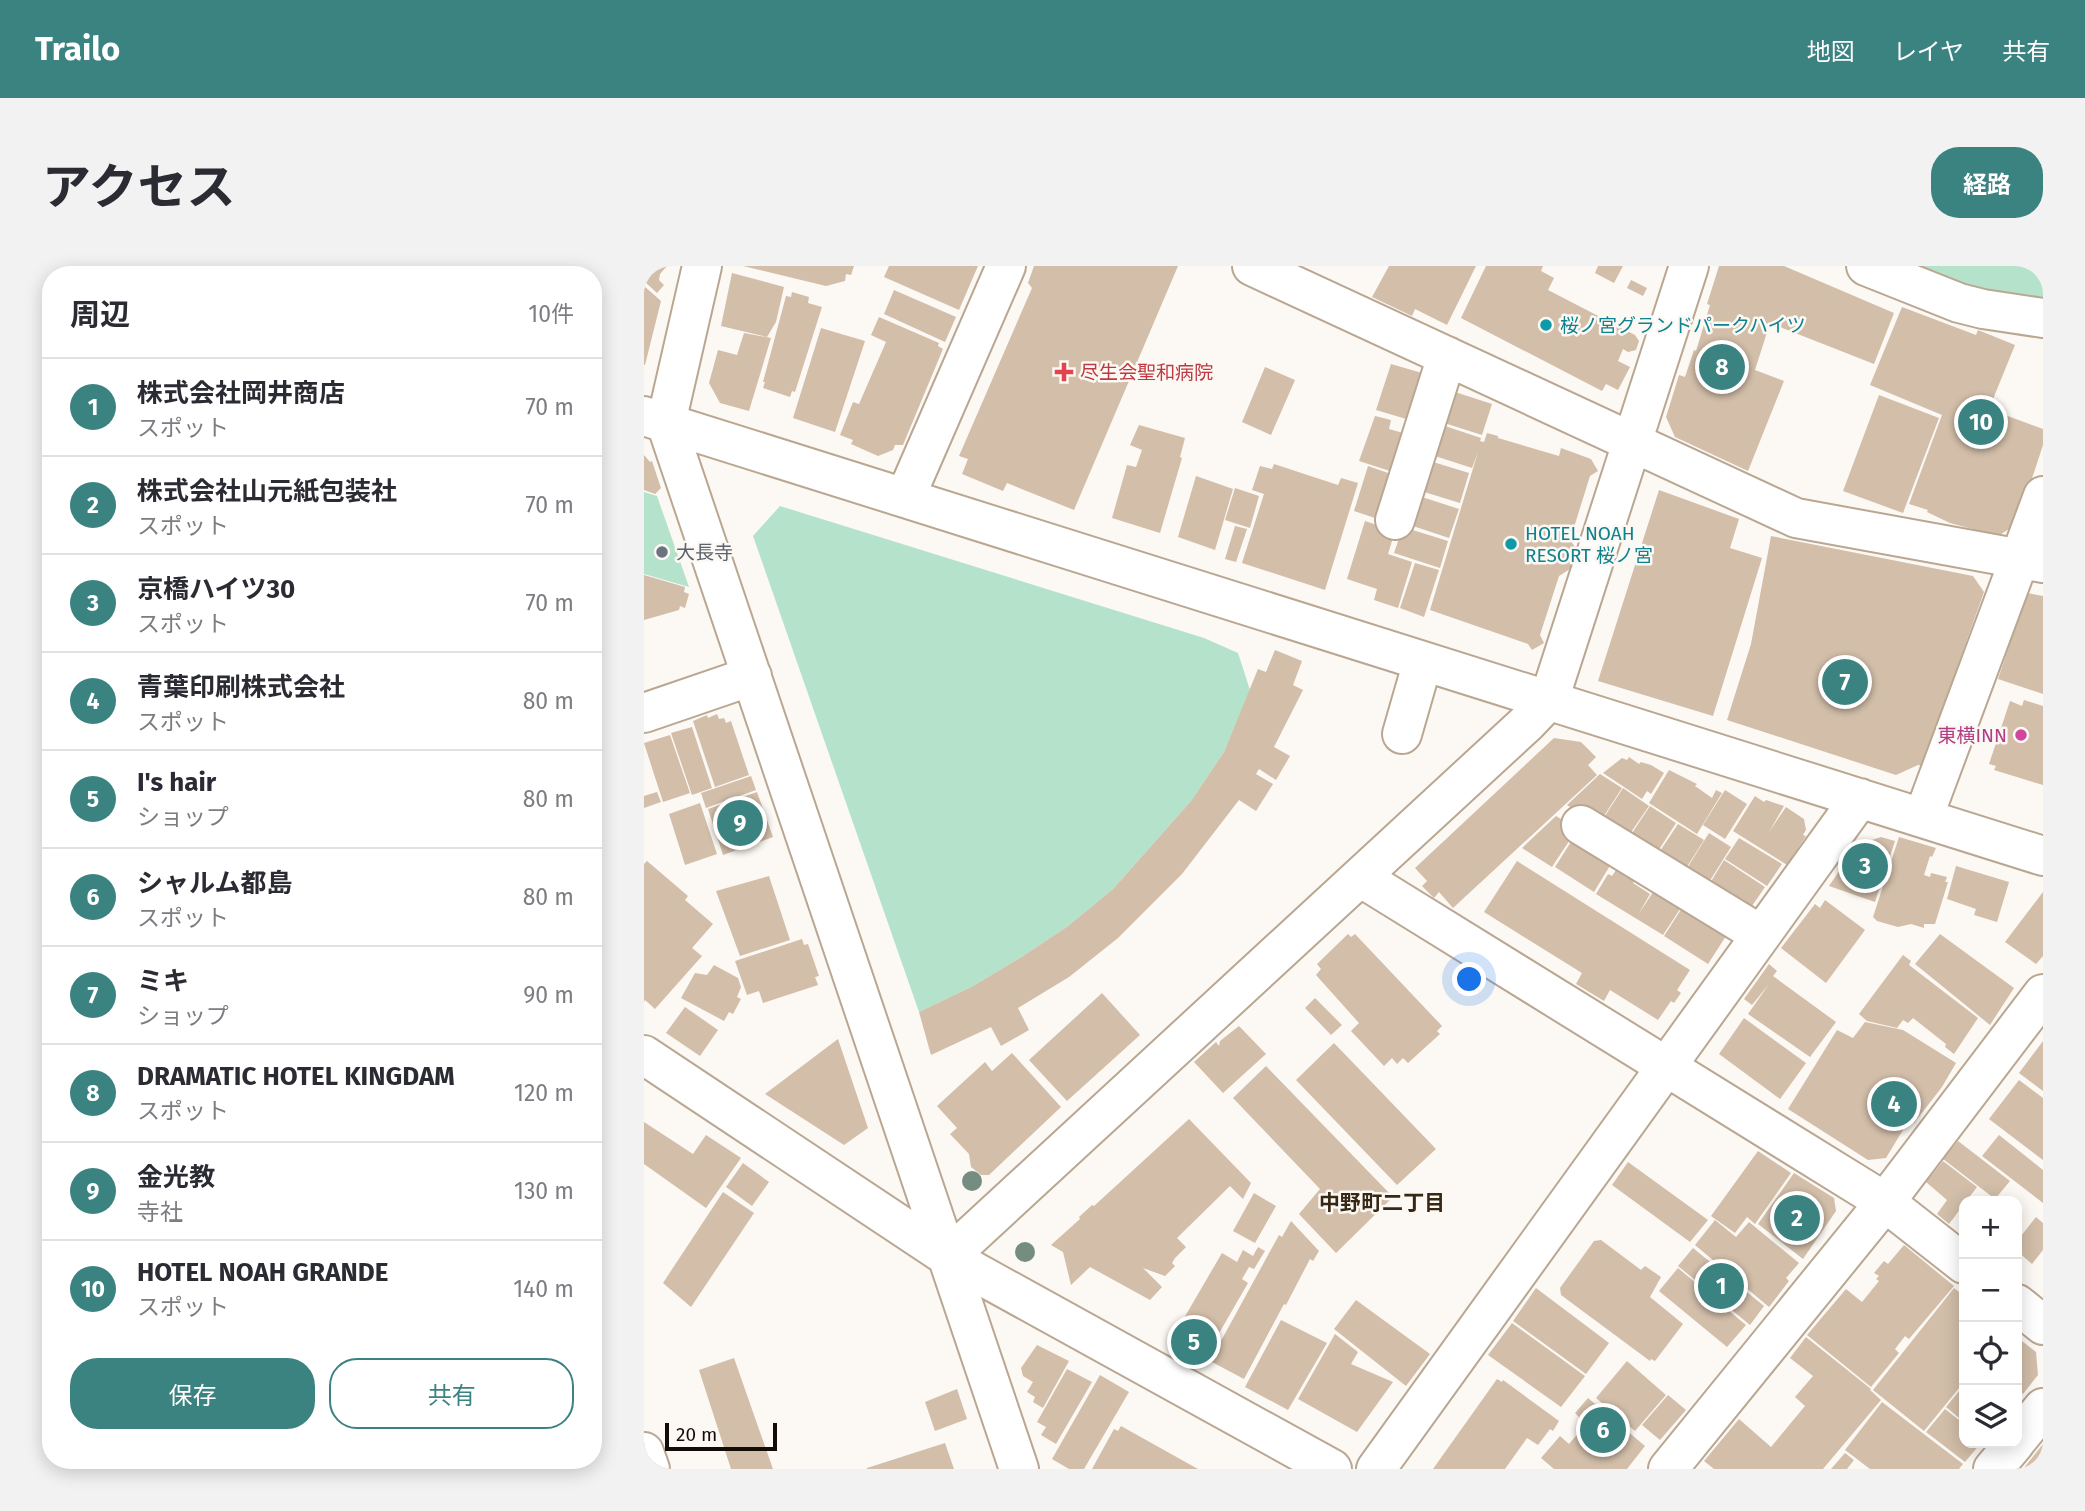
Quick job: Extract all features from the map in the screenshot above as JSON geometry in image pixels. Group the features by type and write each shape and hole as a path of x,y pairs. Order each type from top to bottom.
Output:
{"street":[{"path":"702,266 655,419 752,676 1019,1469"},
{"path":"905,498 1006,266"},
{"path":"1252,266 1796,518 2031,561"},
{"path":"948,1257 1549,700 1689,266"},
{"path":"1866,266 1959,303 2043,318"},
{"path":"1395,520 1447,356"},
{"path":"655,419 2043,856"},
{"path":"1923,818 2031,561 2043,496"},
{"path":"1402,734 1423,661"},
{"path":"644,713 752,676"},
{"path":"1376,1469 1860,798"},
{"path":"1581,825 1760,935"},
{"path":"1360,877 1885,1202 1959,1260"},
{"path":"1668,1469 1885,1202 2043,994"},
{"path":"644,1055 948,1257 1332,1469"},
{"path":"2022,1308 2043,1325"},
{"path":"2022,1434 2043,1408"},
{"path":"1993,1469 2010,1448"},
{"path":"644,1452 650,1469"}],"green space":[{"path":"1920,266 2043,266 2043,297 1973,287"},
{"path":"644,492 657,496 689,587 644,574"},
{"path":"780,506 1204,638 1238,653 1250,690 1224,752 1191,801 1113,889 1068,926 1023,956 973,986 919,1012 753,536"}],"building":[{"path":"644,266 667,266 660,274 659,280 664,285 657,293 644,281"},
{"path":"743,266 854,266 851,275 846,274 845,281 826,286"},
{"path":"889,266 978,266 959,310 884,277"},
{"name":"尽生会聖和病院","path":"1034,266 1178,266 1074,510 1007,483 1003,491 962,474 968,459 959,456 1032,288 1028,283"},
{"path":"1389,266 1476,266 1447,325 1415,309 1412,316 1372,297"},
{"name":"桜ノ宮グランドパークハイツ","path":"1486,266 1543,266 1541,271 1554,278 1548,290 1635,335 1639,341 1636,350 1628,352 1623,349 1618,361 1630,367 1618,390 1606,384 1602,391 1461,318"},
{"path":"1598,266 1623,266 1614,283 1595,273"},
{"path":"1719,266 1784,266 1894,313 1874,364 1770,323 1755,370 1784,381 1748,471 1675,437 1666,417 1679,375 1685,377 1694,350 1696,351"},
{"path":"732,273 784,287 776,322 767,337 721,326"},
{"path":"1631,280 1647,288 1643,296 1627,288"},
{"path":"644,286 661,301 645,365 644,365"},
{"path":"894,290 956,317 945,342 884,314"},
{"path":"792,292 809,297 808,303 822,307 795,392 792,391 790,397 763,388 763,382 786,296 791,297"},
{"path":"1902,307 1976,335 1978,330 2015,345 1989,409 2043,429 2043,445 2017,524 1998,536 1950,523 1927,512 1928,510 1909,504 1942,415 1870,385"},
{"path":"879,317 939,343 938,346 943,349 903,445 895,445 893,450 878,456 851,444 853,440 840,435 853,402 859,404 886,342 871,335"},
{"path":"821,328 865,341 835,432 793,418"},
{"path":"744,333 771,338 749,411 720,403 709,383 718,350 737,355"},
{"path":"1391,364 1422,373 1413,421 1376,410"},
{"path":"1265,367 1295,380 1271,435 1242,422"},
{"path":"1455,392 1492,404 1482,435 1441,422"},
{"path":"1879,395 1939,418 1903,513 1843,491"},
{"path":"1375,416 1391,420 1389,429 1403,433 1396,473 1359,461"},
{"path":"1139,425 1185,438 1180,457 1182,458 1160,533 1112,518 1127,465 1136,467 1142,450 1130,445"},
{"name":"HOTEL NOAH RESORT 桜ノ宮","path":"1442,425 1481,438 1480,441 1484,442 1487,433 1559,456 1561,448 1591,459 1598,471 1590,476 1570,540 1576,548 1570,569 1559,576 1540,635 1544,643 1532,650 1528,644 1430,610 1478,452 1472,468 1432,455"},
{"path":"644,455 652,461 661,488 655,494 644,490"},
{"path":"1430,461 1469,473 1460,503 1421,491"},
{"path":"1274,464 1338,485 1341,478 1358,483 1325,590 1242,563 1264,494 1252,490 1260,466 1272,469"},
{"path":"1368,466 1391,474 1381,520 1354,511"},
{"path":"1196,476 1233,489 1215,550 1178,537"},
{"path":"1235,488 1259,496 1250,528 1225,520"},
{"path":"1659,490 1739,519 1730,548 1762,558 1713,716 1598,681"},
{"path":"1419,496 1459,509 1449,538 1410,525"},
{"path":"1365,521 1395,531 1388,554 1412,562 1398,608 1374,600 1377,589 1347,579"},
{"path":"1235,526 1247,529 1236,562 1225,559"},
{"path":"1403,527 1448,541 1440,568 1394,553"},
{"path":"1771,536 1973,576 1984,592 1922,766 1918,765 1896,775 1727,720 1751,644"},
{"path":"1415,563 1439,570 1424,617 1400,608"},
{"path":"644,575 685,587 684,592 689,594 685,608 680,606 679,610 644,620"},
{"path":"2027,593 2043,596 2043,694 1998,679"},
{"path":"1275,650 1302,661 1293,685 1303,690 1274,747 1290,756 1276,780 1259,769 1256,774 1273,784 1256,811 1239,800 1182,874 1118,938 1069,977 1018,1008 1029,1030 1001,1046 991,1027 931,1055 919,1012 973,986 1023,956 1068,926 1113,889 1191,801 1224,752 1258,669 1266,672"},
{"name":"東横INN","path":"2024,700 2043,706 2043,785 1994,770 1996,766 1989,764 2010,701 2022,706"},
{"path":"717,714 719,719 724,718 726,723 731,721 749,775 715,787 693,721"},
{"path":"692,727 712,788 692,795 671,733"},
{"path":"670,735 690,793 663,802 644,743"},
{"path":"1554,738 1581,742 1596,757 1588,765 1597,775 1453,908 1439,892 1434,898 1422,886 1427,881 1415,868"},
{"path":"1629,757 1639,764 1641,762 1651,765 1664,773 1651,794 1647,791 1642,799 1603,773 1622,758 1627,760"},
{"path":"1669,770 1697,784 1695,786 1712,798 1716,790 1722,793 1697,834 1649,803"},
{"path":"1600,774 1622,788 1600,822 1592,821 1567,805"},
{"path":"751,776 756,790 706,808 701,793"},
{"path":"1623,788 1649,806 1627,838 1601,822"},
{"path":"1725,790 1747,804 1725,839 1703,825"},
{"path":"657,792 661,802 644,808 644,796"},
{"path":"757,792 773,837 723,855 708,809"},
{"path":"1755,796 1764,802 1766,800 1784,806 1769,832 1786,807 1804,819 1806,830 1803,835 1806,836 1787,865 1733,831"},
{"path":"700,803 717,854 685,865 669,814"},
{"path":"1650,806 1676,823 1655,856 1628,839"},
{"path":"1556,816 1577,829 1552,867 1522,848"},
{"path":"1678,824 1704,840 1683,873 1656,857"},
{"path":"1709,833 1731,847 1706,887 1684,873"},
{"path":"1574,837 1614,859 1594,892 1555,867"},
{"path":"1881,837 1895,841 1875,902 1829,886 1857,845"},
{"path":"1899,837 1936,848 1932,857 1930,856 1924,875 1930,877 1931,873 1947,877 1945,882 1948,882 1935,924 1924,924 1924,928 1911,924 1898,927 1877,921 1873,917"},
{"path":"1739,838 1782,864 1767,886 1725,859"},
{"path":"1724,860 1765,887 1752,906 1738,907 1707,888"},
{"path":"647,861 688,896 685,900 713,924 692,948 702,956 655,1009 645,1000 644,1002 644,864"},
{"path":"1517,861 1690,970 1677,990 1681,993 1674,1003 1671,1001 1658,1020 1610,990 1604,1001 1576,984 1582,973 1484,912"},
{"path":"1620,864 1638,875 1633,883 1650,894 1638,915 1657,886 1684,903 1663,935 1596,894 1608,874 1612,876"},
{"path":"1956,866 2009,882 1997,922 1974,915 1976,909 1947,899"},
{"path":"769,876 790,940 740,956 716,891"},
{"path":"2043,892 2043,956 2036,964 2005,942"},
{"path":"1825,900 1865,930 1826,983 1781,948 1815,904 1820,908"},
{"path":"1684,905 1695,916 1726,936 1708,964 1664,936"},
{"path":"1348,934 1351,937 1355,934 1442,1026 1437,1031 1440,1034 1408,1063 1403,1058 1397,1064 1392,1058 1384,1066 1351,1031 1359,1023 1316,975 1321,969 1317,964"},
{"path":"1940,934 2014,988 1990,1025 1915,964"},
{"path":"802,939 804,945 808,944 819,976 815,977 818,985 763,1003 759,991 747,995 735,961"},
{"path":"1903,955 1911,961 1909,965 1978,1018 1954,1054 1945,1047 1946,1044 1913,1018 1908,1023 1903,1020 1897,1028 1867,1021 1859,1014"},
{"path":"1769,964 1777,971 1773,976 1836,1022 1810,1057 1748,1014 1769,984 1752,1005 1744,999"},
{"path":"714,965 738,978 741,987 737,997 741,999 733,1014 729,1012 724,1021 681,998 695,973 707,975"},
{"path":"1102,993 1140,1035 1067,1101 1029,1060"},
{"path":"1315,998 1342,1025 1331,1035 1305,1008"},
{"path":"685,1007 718,1030 700,1056 666,1033"},
{"path":"1744,1018 1806,1063 1780,1099 1719,1054"},
{"path":"1865,1022 1903,1030 1956,1063 1942,1087 1914,1123 1909,1120 1886,1158 1868,1160 1788,1109 1837,1030 1853,1038"},
{"path":"1239,1026 1266,1054 1223,1093 1194,1062 1216,1042 1219,1046 1220,1041"},
{"path":"838,1039 868,1128 844,1145 765,1094"},
{"path":"2043,1041 2043,1091 2019,1073"},
{"path":"1334,1043 1436,1149 1397,1185 1296,1080"},
{"path":"1012,1053 1061,1107 989,1175 981,1175 971,1167 969,1154 950,1134 957,1128 937,1106 985,1062 992,1071"},
{"path":"1266,1066 1393,1197 1336,1253 1299,1214 1320,1189 1233,1098"},
{"path":"2019,1080 2043,1098 2043,1160 1989,1119"},
{"path":"1189,1119 1251,1183 1243,1199 1230,1186 1177,1238 1186,1247 1175,1258 1172,1263 1175,1266 1165,1276 1143,1268 1162,1287 1150,1300 1090,1267 1071,1285 1063,1252 1051,1245"},
{"path":"644,1122 693,1154 706,1135 741,1158 706,1208 644,1164"},
{"path":"1999,1135 2043,1170 2043,1203 1982,1156"},
{"path":"1958,1141 2010,1181 1998,1196 1991,1196 1943,1159"},
{"path":"1758,1151 1791,1173 1755,1224 1747,1217 1735,1233 1711,1216"},
{"path":"1943,1161 1977,1187 1970,1196 1959,1196 1959,1211 1949,1224 1937,1214 1947,1200 1926,1182"},
{"path":"1628,1162 1708,1220 1690,1242 1612,1185"},
{"path":"743,1163 769,1182 752,1206 726,1187"},
{"path":"1794,1173 1834,1198 1836,1211 1803,1259 1758,1224"},
{"path":"723,1192 754,1213 691,1307 663,1283"},
{"path":"1254,1193 1276,1206 1255,1243 1233,1231"},
{"path":"2036,1217 2043,1223 2043,1250 2032,1264 2022,1255 2022,1235"},
{"path":"1715,1220 1736,1237 1749,1222 1799,1263 1786,1278 1789,1281 1769,1307 1695,1245"},
{"path":"1291,1221 1319,1251 1313,1261 1310,1259 1244,1379 1210,1361 1279,1235 1282,1237"},
{"path":"1601,1240 1641,1270 1645,1266 1661,1277 1650,1297 1683,1324 1655,1361 1650,1361 1561,1295 1560,1288 1594,1241"},
{"path":"1904,1245 1954,1286 1909,1339 1905,1336 1895,1349 1899,1353 1871,1387 1807,1335 1846,1289 1862,1302 1879,1281 1876,1279 1879,1276 1874,1273 1884,1261 1888,1264"},
{"path":"1258,1247 1265,1251 1254,1269 1249,1267 1242,1279 1248,1283 1203,1361 1170,1342 1222,1253 1237,1262 1243,1250 1253,1256"},
{"path":"1693,1248 1764,1306 1750,1325 1678,1266"},
{"path":"1678,1268 1746,1325 1727,1347 1659,1291"},
{"path":"1536,1288 1609,1343 1586,1374 1513,1321"},
{"path":"1954,1288 1959,1292 1959,1388 1924,1431 1873,1390"},
{"path":"1356,1300 1430,1354 1406,1386 1334,1329"},
{"path":"1281,1320 1327,1343 1288,1410 1245,1387"},
{"path":"1512,1323 1585,1376 1561,1407 1488,1355"},
{"path":"1335,1334 1358,1352 1351,1364 1393,1382 1357,1432 1298,1399"},
{"path":"1806,1337 1881,1400 1823,1469 1714,1469 1704,1461 1739,1419 1771,1447 1805,1406 1795,1397 1813,1376 1790,1358"},
{"path":"2022,1341 2036,1352 2038,1375 2023,1394"},
{"path":"1037,1345 1069,1361 1043,1408 1033,1402 1035,1397 1027,1392 1033,1382 1023,1376 1021,1368"},
{"path":"734,1358 773,1469 731,1469 699,1370"},
{"path":"1627,1361 1666,1395 1635,1431 1596,1398"},
{"path":"1067,1369 1092,1382 1056,1444 1041,1435 1046,1427 1037,1422"},
{"path":"1100,1375 1129,1392 1084,1469 1069,1469 1052,1459"},
{"path":"1497,1379 1502,1382 1503,1380 1559,1421 1553,1431 1550,1429 1538,1445 1527,1438 1505,1469 1433,1469"},
{"path":"957,1389 967,1419 935,1431 925,1402"},
{"path":"1959,1391 1959,1418 1946,1407"},
{"path":"1668,1395 1686,1410 1660,1440 1642,1425"},
{"path":"1588,1398 1645,1446 1627,1469 1554,1469 1541,1458 1560,1436 1569,1444 1586,1424 1575,1413"},
{"path":"1882,1402 1963,1464 1959,1469 1870,1469 1845,1450"},
{"path":"1945,1409 1959,1420 1959,1448 1977,1448 1965,1462 1926,1432"},
{"path":"1121,1426 1198,1469 1092,1469 1114,1429 1118,1431"},
{"path":"945,1443 954,1469 867,1469 867,1468"},
{"path":"2043,1444 2043,1469 2023,1469"},
{"path":"1845,1453 1854,1460 1847,1469 1831,1469"}],"place":[{"name":"桜ノ宮グランドパークハイツ","path":"1546,325"},
{"name":"DRAMATIC HOTEL KINGDAM","path":"1722,367"},
{"name":"尽生会聖和病院","path":"1064,372"},
{"name":"HOTEL NOAH GRANDE","path":"1981,422"},
{"name":"HOTEL NOAH RESORT 桜ノ宮","path":"1511,544"},
{"name":"大長寺","path":"662,552"},
{"name":"ミキ","path":"1845,682"},
{"name":"東横INN","path":"2021,735"},
{"name":"金光教","path":"740,823"},
{"name":"京橋ハイツ30","path":"1865,866"},
{"name":"青葉印刷株式会社","path":"1894,1104"},
{"name":"株式会社山元紙包装社","path":"1797,1218"},
{"name":"株式会社岡井商店","path":"1721,1286"},
{"name":"I's hair","path":"1194,1342"},
{"name":"シャルム都島","path":"1603,1430"}],"district":[{"name":"中野町二丁目","path":"1382,1203"}]}
